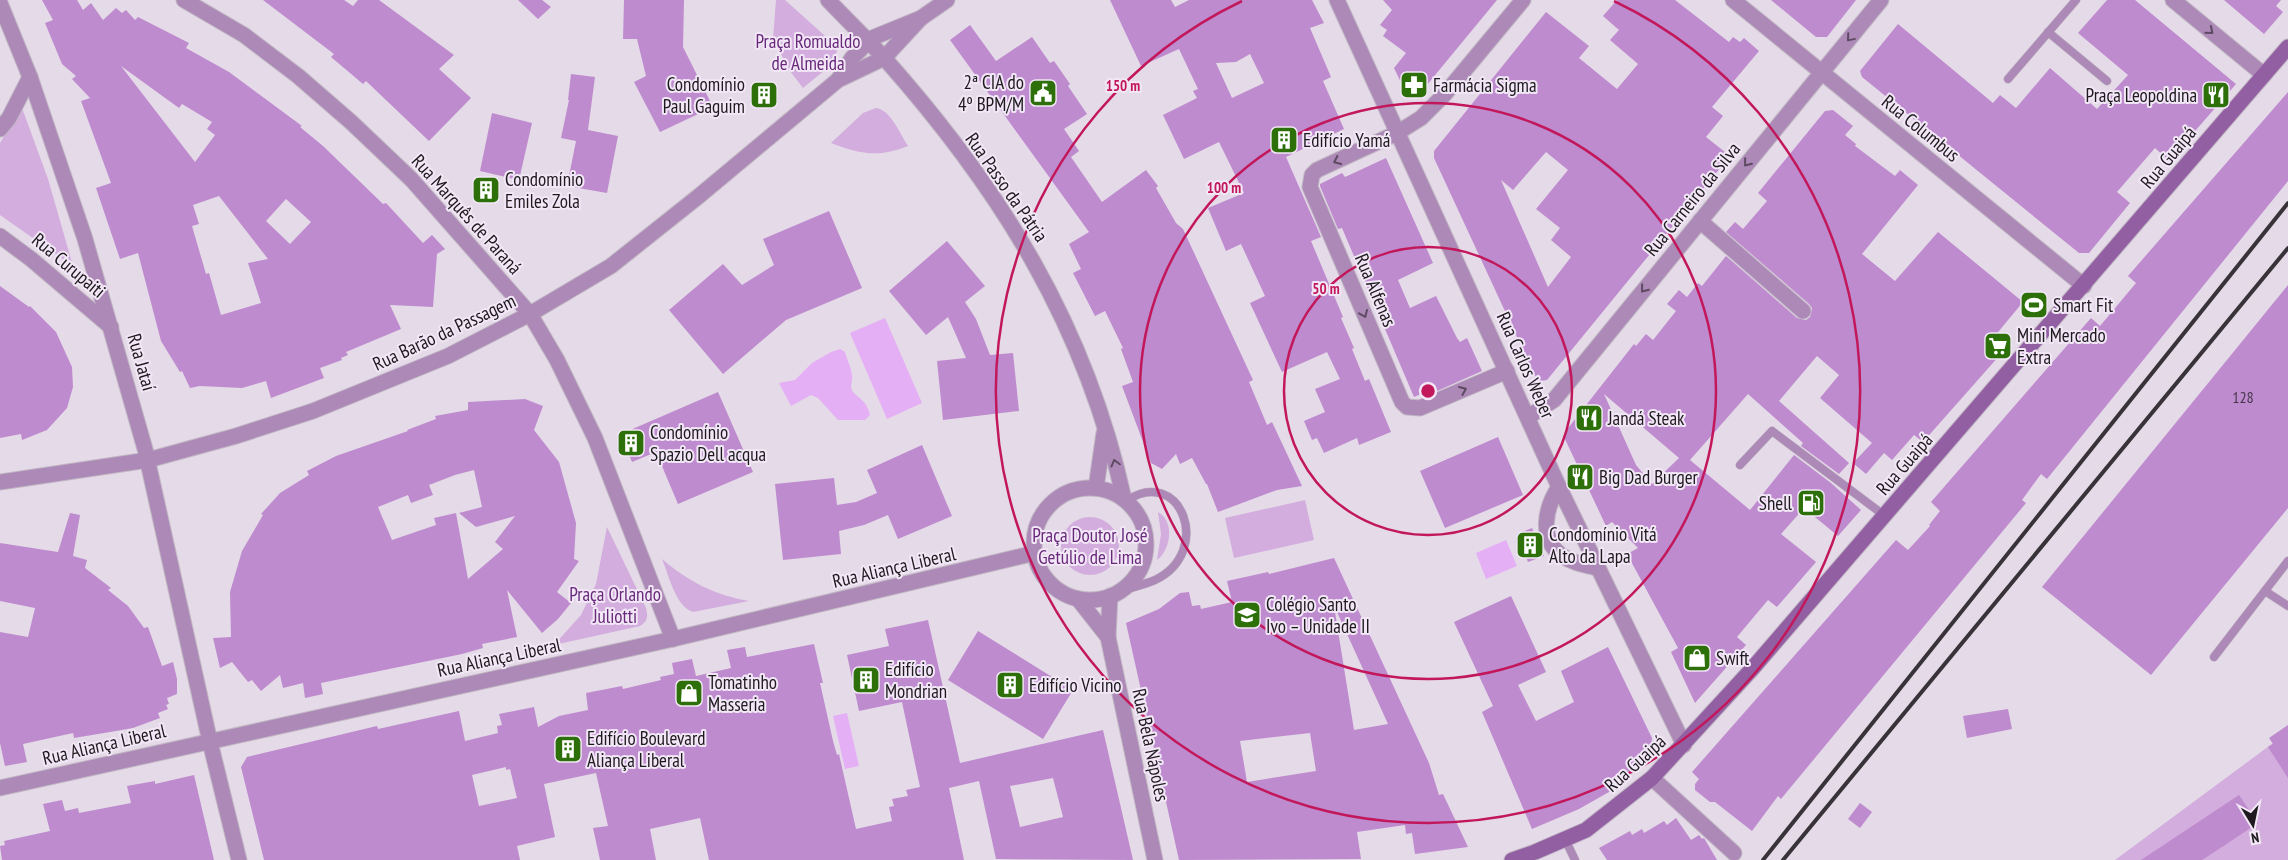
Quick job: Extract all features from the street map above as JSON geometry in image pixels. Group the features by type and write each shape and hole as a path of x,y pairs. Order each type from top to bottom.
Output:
{"main road":[{"name":"Rua Guaipá","path":"1512,860 1586,830 1652,778 1684,745 1885,516 2288,47"}],"street":[{"name":"Rua Marquês de Paraná","path":"184,0 244,35 298,76 351,122 411,179 530,314 557,360 595,438 672,639"},
{"name":"Rua Passo da Pátria","path":"828,0 884,58 979,176 1025,245 1065,320 1086,371 1105,427 1125,500"},
{"name":"Rua Barão da Passagem","path":"838,80 852,58 872,38 921,18 947,0"},
{"name":"Rua Carlos Weber","path":"1337,0 1508,371 1559,487 1684,745"},
{"name":"Rua Alfenas","path":"1508,371 1420,408 1407,407 1402,402 1310,187 1310,180 1317,170 1397,133 1421,118 1444,95 1523,0"},
{"name":"Rua Columbus","path":"1733,0 2084,286"},
{"name":"Rua Carneiro da Silva","path":"1528,417 1554,400 1881,0"},
{"path":"2173,0 2264,75"},
{"name":"Rua Jataí","path":"0,3 30,77 86,239 148,460 238,860"},
{"name":"Rua Barão da Passagem","path":"0,482 148,460 236,436 313,411 448,356 530,314 611,266 838,80 884,58 921,18"},
{"path":"0,129 9,118 30,77"},
{"path":"1700,221 1803,311"},
{"name":"Rua Curupaiti","path":"0,236 31,259 111,327"},
{"name":"Rua Passo da Pátria","path":"1096,488 1105,427"},
{"path":"1559,487 1550,501 1546,517 1552,543 1559,554 1570,560 1598,568"},
{"path":"1096,488 1111,492 1125,500 1136,512 1143,526 1146,541 1145,556 1135,577 1114,594 1094,600 1078,598 1062,592 1050,582 1040,569 1035,553 1034,536 1039,520 1049,506 1063,495 1079,489 1096,488"},
{"name":"Rua Aliança Liberal","path":"0,788 672,639 1035,553"},
{"path":"1108,637 1114,594"},
{"path":"1078,598 1108,637"},
{"name":"Rua Bela Nápoles","path":"1108,637 1155,860"},
{"path":"1652,778 1734,853"}],"lane":[{"path":"2008,80 2076,0"},
{"path":"2048,32 2107,81"},
{"path":"1740,465 1772,431 1885,516"},
{"path":"1114,594 1156,580 1170,570 1186,546 1186,522 1179,506 1173,501 1158,493 1147,491 1125,500"},
{"path":"2214,657 2288,561"},
{"path":"2265,591 2288,606"},
{"path":"1565,839 1575,860"}],"green space":[{"name":"Praça Romualdo de Almeida","path":"776,0 785,0 834,44 837,51 831,65 803,88 790,71 773,39"},
{"path":"22,108 48,179 73,266 0,215 0,143"},
{"name":"Praça Romualdo de Almeida","path":"876,108 891,118 908,146 888,152 869,153 851,150 831,143 863,113"},
{"path":"1305,500 1314,540 1234,558 1225,518"},
{"name":"Praça Doutor José Getúlio de Lima","path":"1158,512 1167,522 1169,536 1165,550 1157,560 1161,534"},
{"name":"Praça Doutor José Getúlio de Lima","path":"1090,517 1106,522 1114,530 1119,546 1114,562 1106,570 1090,575 1074,570 1066,562 1061,546 1066,530 1074,522"},
{"name":"Praça Orlando Juliotti","path":"607,527 646,608 646,620 640,626 554,645 581,615 596,584"},
{"name":"Praça Orlando Juliotti","path":"662,559 692,581 725,595 749,601 693,612 687,609 677,597"},
{"path":"2288,732 2288,860 2115,860"}],"shaded area":[{"path":"885,318 922,403 887,419 850,333"},
{"path":"840,349 845,352 851,369 852,391 866,404 868,409 870,415 865,420 838,420 818,398 811,395 791,406 779,383 795,380 812,363"},
{"path":"1506,540 1517,566 1486,579 1476,553"},
{"path":"847,713 859,766 845,769 833,716"}],"building":[{"path":"42,0 77,0 83,10 91,3 103,20 116,8 122,13 126,10 135,20 138,17 189,43 186,48 229,72 302,126 300,127 323,146 383,204 386,203 423,243 432,235 445,249 437,254 433,307 390,305 401,329 346,352 348,355 341,358 342,360 320,368 324,378 271,398 266,381 242,388 200,386 190,388 182,371 180,372 161,341 138,253 120,259 96,188 111,183 81,101 90,98 72,79 76,76 62,64 45,23 53,20","holes":["121,66 179,108 182,104 212,122 207,129 215,135 195,162","219,196 268,259 248,263 261,303 221,315 209,273 206,274 192,226 199,224 193,205","286,199 311,222 290,244 266,221"]},
{"path":"263,0 344,0 353,6 358,0 379,0 454,55 439,69 471,98 429,141 366,81 363,84 331,57 334,54"},
{"path":"518,0 542,0 551,7 538,19"},
{"path":"624,0 684,0 683,47 713,107 660,132 634,82 646,76 637,39 623,39"},
{"path":"1110,0 1171,0 1175,7 1189,0 1312,0 1324,23 1310,28 1331,77 1323,81 1344,129 1286,157 1321,237 1311,241 1343,317 1341,318 1354,348 1352,349 1365,381 1369,379 1391,432 1359,445 1357,438 1324,453 1317,438 1312,440 1304,421 1325,412 1315,389 1340,379 1327,352 1282,372 1250,303 1265,296 1241,244 1226,251 1208,208 1244,193 1219,142 1184,159 1163,115 1197,98 1193,91 1198,89 1179,49 1141,66","holes":["1250,54 1264,83 1232,98 1216,63 1236,62"]},
{"path":"1383,0 1497,0 1417,97 1408,97 1394,68 1406,53 1383,36 1387,30 1380,25 1392,10"},
{"path":"1617,0 1675,0 1729,42 1733,37 1740,42 1744,38 1759,51 1712,107 1723,116 1706,137 1730,156 1547,380 1540,381 1536,378 1434,158 1434,151 1546,12 1589,46 1579,58 1617,89 1638,64 1610,40 1619,30 1603,16","holes":["1546,152 1568,170 1536,209 1560,228 1551,240 1571,257 1548,287 1501,180 1513,190"]},
{"path":"1771,0 1856,0 1827,37 1816,37"},
{"path":"2107,0 2135,0 2236,84 2169,161 2155,148 2117,192 2130,203 2089,253 2079,253 1862,77 1860,71 1898,24 1993,103 2000,95 2016,108 2050,68 2097,109 2128,75 2078,33"},
{"path":"2224,0 2281,0 2276,6 2283,12 2264,34"},
{"path":"970,25 996,61 1032,37 1050,63 1054,61 1087,114 1064,129 1079,151 1071,157 1102,202 1146,170 1158,186 1156,188 1176,223 1183,229 1253,380 1249,382 1267,425 1272,422 1302,486 1277,490 1218,512 1207,484 1192,458 1180,464 1176,454 1162,469 1151,463 1122,386 1133,382 1121,349 1123,348 1105,311 1095,316 1073,273 1081,269 1069,244 1089,232 950,40"},
{"path":"571,74 595,77 588,130 618,136 607,193 567,186 576,141 561,138 569,100"},
{"name":"Condomínio Paul Gaguim","path":"766,84 776,96 762,107 752,95"},
{"path":"2288,92 2288,181 2047,479 2041,474 2022,500 2026,503 1781,799 1778,796 1752,831 1715,802 1710,802 1695,790 1695,784 1699,779 1692,772 1896,540 1908,550 1930,526 1940,511 1931,502 2091,318 2100,326 2136,283 2128,276"},
{"path":"1833,110 1853,126 1845,135 1856,144 1855,146 1895,176 1900,170 1918,185 1862,254 1895,281 1938,232 2023,302 1994,337 2007,347 1923,442 1914,435 1892,460 1884,453 1866,474 1853,463 1872,443 1820,398 1839,375 1817,356 1779,401 1849,463 1839,474 1801,446 1803,443 1748,394 1690,460 1750,510 1794,455 1831,483 1861,510 1838,536 1804,508 1781,534 1816,562 1777,607 1768,600 1737,637 1746,645 1695,703 1671,652 1678,648 1627,554 1638,548 1612,522 1606,526 1564,437 1565,432 1634,344 1636,346 1646,334 1653,340 1676,311 1667,304 1679,290 1687,297 1698,283 1702,286 1726,256 1797,318 1806,320 1810,317 1812,308 1809,304 1726,232 1735,222 1743,229 1767,201 1758,193 1825,111","holes":["1604,394 1679,458 1652,484 1636,465"]},
{"path":"492,113 532,123 519,180 480,171"},
{"path":"1386,158 1433,263 1398,280 1410,308 1436,296 1457,338 1460,342 1467,338 1482,371 1437,391 1435,388 1414,397 1342,228 1338,229 1320,186 1320,184 1342,173 1345,177"},
{"path":"829,211 862,288 786,320 723,374 669,310 723,264 742,285 774,265 763,239"},
{"path":"947,241 985,286 965,302 976,319 990,355 1013,353 1019,411 943,420 937,361 966,358 948,317 926,335 889,291"},
{"path":"2288,285 2288,508 2151,675 2042,587"},
{"path":"0,286 30,306 56,332 72,367 73,387 67,408 47,430 22,440 21,434 0,438"},
{"path":"718,392 753,472 678,504 656,452 632,462 621,434"},
{"path":"525,399 543,406 534,430 559,462 576,523 574,559 579,561 557,592 571,603 558,619 542,633 507,590 517,637 482,644 483,648 462,654 321,683 323,694 305,698 303,683 283,688 280,675 261,691 252,680 248,682 232,662 220,668 213,638 231,637 230,592 242,551 263,515 261,514 280,493 309,475 307,471 336,456 408,431 436,419 435,416 468,410 468,402","holes":["474,470 482,507 459,513 476,527 515,516 495,542 503,549 468,579 456,513 434,518 436,525 392,540 378,507 408,495 411,503 433,495 429,485"]},
{"path":"1498,437 1523,495 1445,528 1420,471"},
{"path":"922,445 952,516 898,539 888,515 864,525 839,531 841,554 783,560 775,484 834,478 837,505 856,502 877,493 867,470"},
{"path":"70,513 80,515 73,556 87,560 85,568 111,588 108,590 128,606 144,628 148,627 162,666 173,662 177,679 177,694 167,698 169,704 166,705 168,709 158,713 160,718 133,728 74,738 73,733 23,744 27,762 5,766 0,743 0,632 28,637 35,608 0,601 0,543 58,552"},
{"name":"Condomínio Vitá Alto da Lapa","path":"1532,528 1544,556 1528,562 1517,534"},
{"path":"1334,558 1429,763 1439,795 1443,794 1468,847 1415,854 1412,833 1406,834 1405,825 1357,832 1361,859 1179,860 1126,623 1159,609 1180,593 1189,592 1192,606 1200,605 1201,609 1232,602 1227,581 1268,572 1269,574","holes":["1335,612 1337,612 1388,724 1354,730","1310,733 1316,771 1247,782 1240,741"]},
{"path":"1511,596 1546,672 1518,685 1536,721 1574,702 1561,671 1608,647 1652,738 1650,756 1647,753 1627,778 1616,788 1579,809 1532,829 1482,712 1493,706 1454,622"},
{"path":"928,620 960,763 1103,730 1133,860 996,859 979,781 949,788 964,860 709,860 700,818 650,829 656,860 600,860 593,828 608,826 596,773 544,784 555,837 517,846 520,860 264,860 241,767 247,757 377,726 378,729 459,711 465,741 498,733 497,726 502,725 499,714 534,707 538,727 559,716 588,710 586,693 622,686 623,689 661,680 660,677 674,674 672,663 692,659 696,676 731,668 727,650 745,647 747,657 814,644 823,683 820,683 833,741 837,755 839,754 856,829 892,821 889,807 894,806 892,799 908,796 906,790 920,787 902,702 859,711 847,655 889,646 885,629","holes":["506,767 506,770 510,769 517,798 479,806 472,775","1053,778 1063,817 1020,827 1010,786"]},
{"name":"Edifício Vicino","path":"978,631 1073,690 1043,739 948,680"},
{"path":"2008,709 2012,729 1967,738 1963,716"},
{"path":"2288,725 2288,778 2268,747 2273,744 2269,738"},
{"path":"194,775 214,860 2,860 0,846 5,845 4,841 50,831 43,804 62,800 65,811 78,808 79,813 131,803 127,786 155,781 155,784"},
{"path":"2239,795 2258,823 2222,847 2202,860 2141,860"},
{"path":"1860,803 1872,812 1860,828 1848,819"},
{"path":"1676,818 1691,840 1699,835 1702,839 1704,838 1717,860 1607,860 1599,848 1630,831 1632,835 1642,829 1644,833 1664,821 1667,825"}],"railway":[{"path":"1763,860 2288,203"},
{"path":"1783,860 2288,248"}],"place":[{"name":"Farmácia Sigma","path":"1414,85"},
{"name":"2ª CIA do 4º BPM/M","path":"1043,93"},
{"name":"Condomínio Paul Gaguim","path":"764,95"},
{"name":"Praça Leopoldina","path":"2216,95"},
{"name":"Edifício Yamá","path":"1284,140"},
{"name":"Condomínio Emiles Zola","path":"486,190"},
{"name":"Smart Fit","path":"2034,305"},
{"name":"Mini Mercado Extra","path":"1998,346"},
{"name":"Jandá Steak","path":"1589,418"},
{"name":"Condomínio Spazio Dell acqua","path":"631,443"},
{"name":"Big Dad Burger","path":"1580,477"},
{"name":"Shell","path":"1811,503"},
{"name":"Condomínio Vitá Alto da Lapa","path":"1530,545"},
{"name":"Colégio Santo Ivo – Unidade II","path":"1247,615"},
{"name":"Swift","path":"1697,658"},
{"name":"Edifício Mondrian","path":"866,680"},
{"name":"Edifício Vicino","path":"1010,685"},
{"name":"Tomatinho Masseria","path":"689,693"},
{"name":"Edifício Boulevard Aliança Liberal","path":"568,749"}]}
